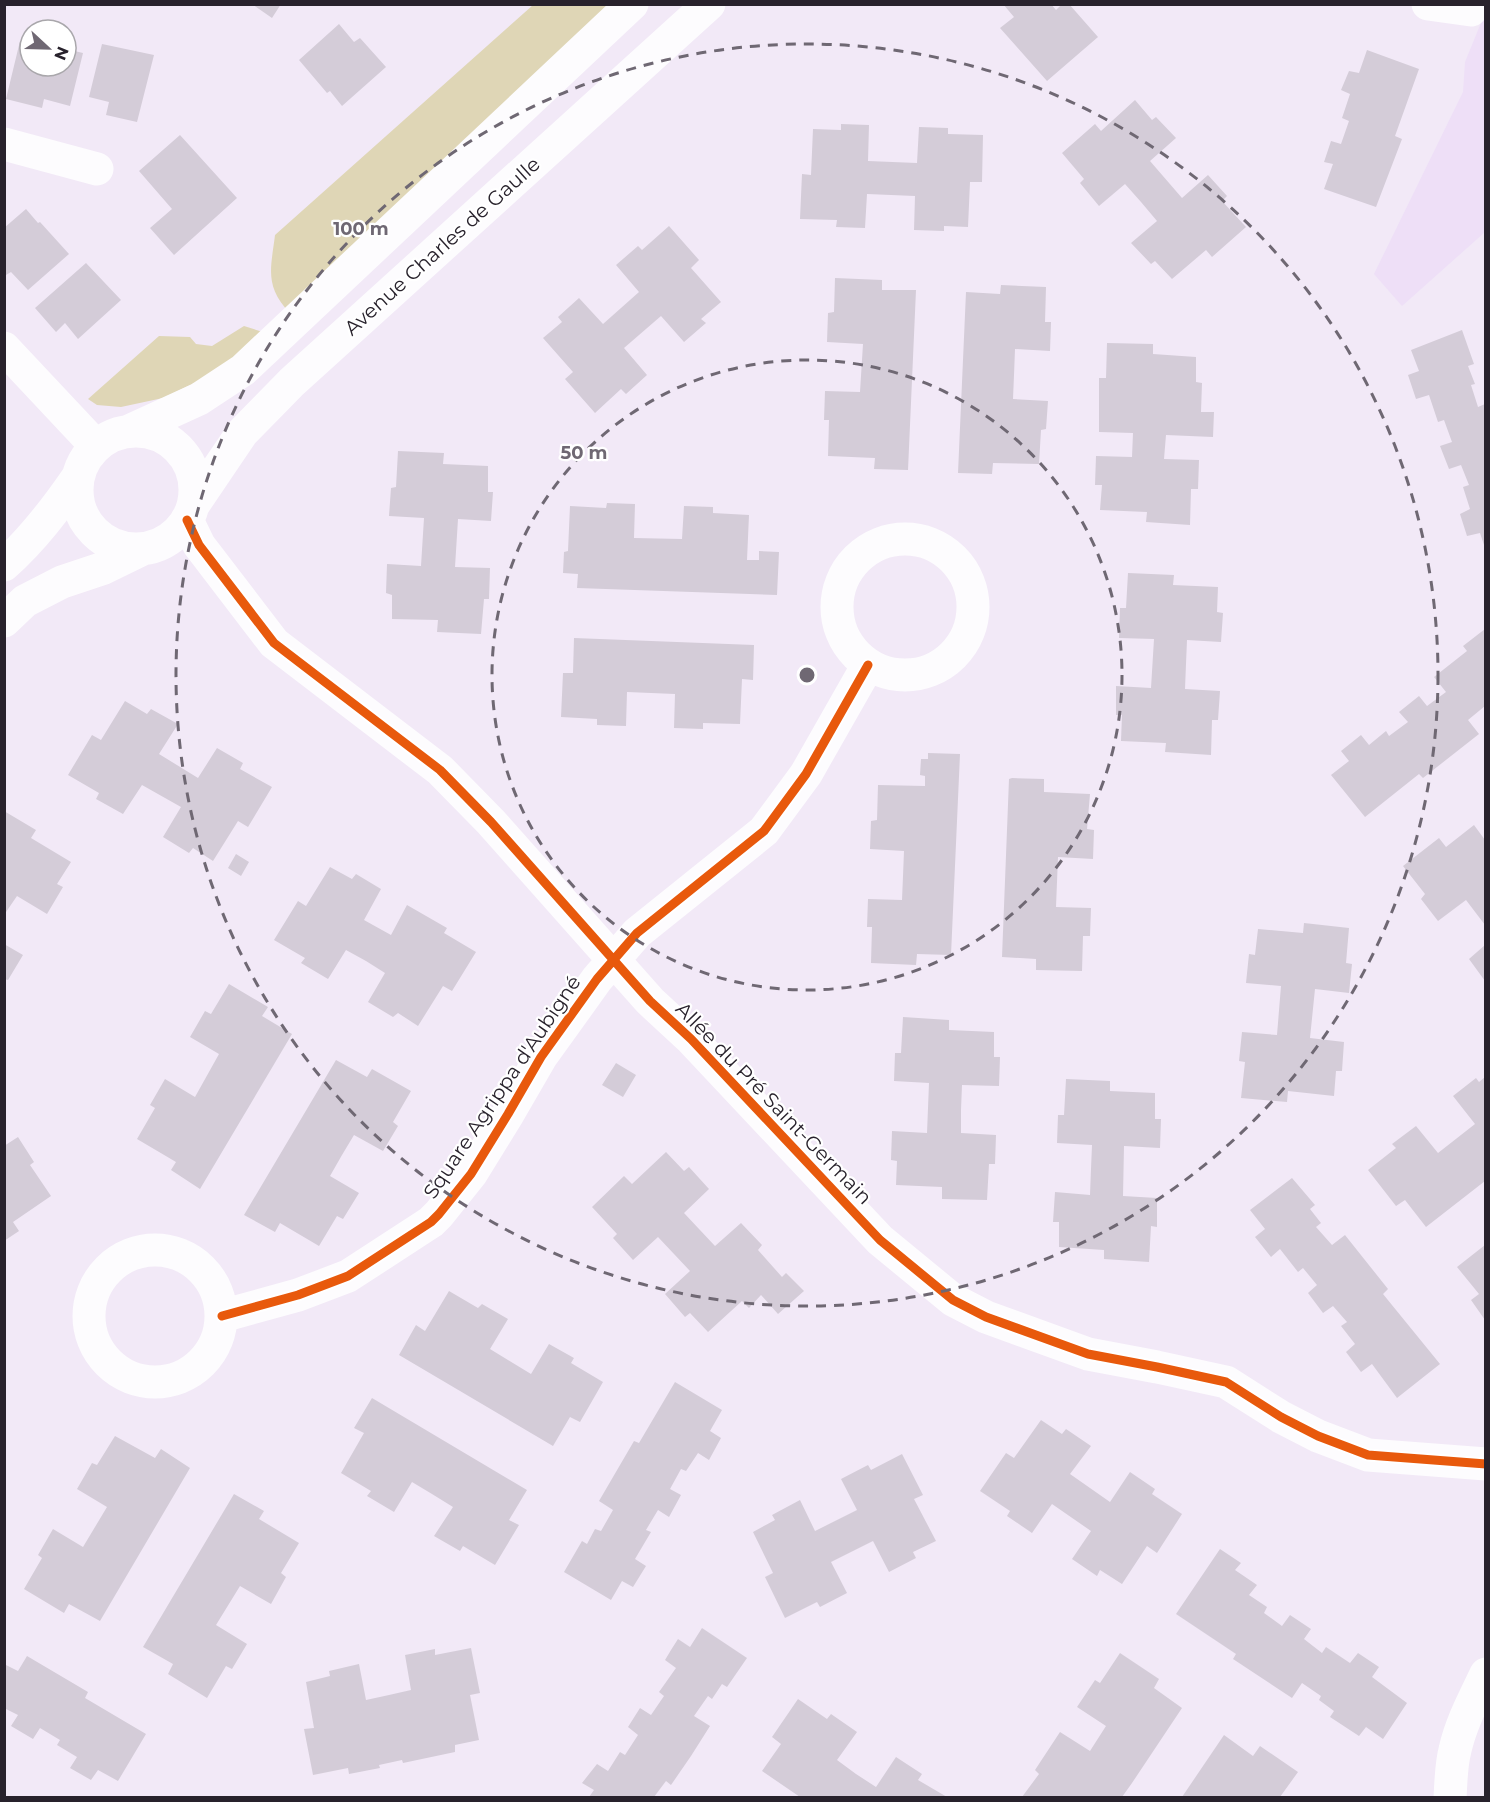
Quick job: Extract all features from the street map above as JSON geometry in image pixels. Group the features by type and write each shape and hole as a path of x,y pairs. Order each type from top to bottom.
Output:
{"street":[{"path":"4,565 27,544 54,513 77,478 84,461 96,446 111,436 129,431 199,399 243,370 632,4"},
{"name":"Avenue Charles de Gaulle","path":"4,621 25,601 62,582 104,568 143,549 161,544 177,534 242,433 292,382 709,4"},
{"path":"1428,4 1471,10"},
{"path":"4,144 97,169"},
{"path":"4,348 96,446"},
{"path":"129,431 148,431 165,438 181,450 191,466 196,485 191,512"},
{"name":"Avenue Charles de Gaulle","path":"77,478 77,497 81,515 92,530 107,542 124,549 143,549"},
{"name":"Allée du Pré Saint-Germain","path":"191,512 199,545 273,642 440,770 491,822 650,1001 691,1039 880,1240 953,1299 986,1317 1088,1354 1226,1382 1318,1436 1368,1455 1485,1464"},
{"path":"896,539 920,540 939,547 956,561 968,579 974,599 972,621 965,641 951,658 933,670 911,676 889,674 868,666 852,650 840,630 836,608 844,574 855,560 874,546 896,539"},
{"name":"Square Agrippa d'Aubigné","path":"222,1316 298,1295 348,1276 439,1214 471,1174 541,1057 597,979 638,933 764,831 806,774 868,666"},
{"path":"159,1250 176,1252 191,1260 204,1271 214,1284 220,1300 222,1316 214,1348 204,1361 191,1372 173,1381 152,1383 131,1379 113,1369 102,1357 89,1327 88,1310 92,1294 100,1278 111,1265 126,1256 142,1251 159,1250"},
{"path":"1450,1797 1455,1750 1464,1722 1485,1674"}],"shaded area":[{"path":"533,5 614,5 290,313 276,294 271,276 275,235"},
{"path":"1485,13 1485,232 1402,306 1374,274 1463,92 1465,62"},
{"path":"244,326 269,334 228,367 163,398 121,407 97,405 88,399 159,336 190,337 196,344 212,346"}],"building":[{"path":"252,4 281,4 272,18"},
{"path":"1003,4 1051,4 1056,10 1062,4 1069,4 1098,37 1047,81 1000,28 1014,17"},
{"path":"339,24 354,42 360,38 386,67 342,106 330,91 327,93 299,60"},
{"path":"102,44 154,55 137,122 106,115 109,102 89,97"},
{"path":"18,49 18,78 77,78 70,106 44,99 42,108 6,99"},
{"path":"1367,50 1419,69 1395,136 1402,139 1376,207 1324,189 1333,164 1324,162 1331,141 1341,144 1349,121 1342,118 1350,94 1341,90 1349,71 1359,73"},
{"path":"78,52 83,53 78,73"},
{"path":"1135,100 1152,120 1156,117 1176,138 1150,161 1182,198 1208,175 1227,196 1222,201 1246,227 1212,257 1206,250 1172,279 1155,261 1151,264 1131,243 1157,221 1141,202 1125,184 1099,206 1080,183 1084,179 1062,153 1095,124 1101,131"},
{"path":"841,124 869,125 868,161 917,163 919,127 948,128 948,134 983,135 982,182 970,182 968,227 944,226 944,231 914,230 915,196 867,194 865,228 836,227 837,220 800,219 802,174 811,175 813,129 841,130"},
{"path":"180,135 237,198 174,255 150,228 172,209 139,171"},
{"path":"26,209 69,254 28,290 11,272 4,274 4,228"},
{"path":"669,226 699,260 691,268 721,302 701,319 706,323 684,342 661,316 624,348 647,375 626,394 621,389 595,413 565,379 573,372 543,338 562,322 558,317 579,298 603,324 639,292 616,265 638,246 642,250"},
{"path":"86,263 121,300 78,339 65,323 56,332 35,308"},
{"path":"835,278 882,280 882,290 916,290 908,470 874,469 875,458 828,456 829,420 824,420 825,391 860,392 863,344 827,342 828,313 834,312"},
{"path":"1001,285 1046,287 1045,322 1051,322 1050,351 1015,349 1013,399 1048,401 1046,429 1041,430 1039,464 993,463 992,474 958,473 966,292 1000,294"},
{"path":"1462,330 1474,364 1468,366 1475,384 1471,385 1478,407 1485,404 1485,548 1480,533 1467,536 1460,514 1470,509 1463,487 1469,485 1461,465 1449,469 1440,446 1452,442 1444,420 1438,422 1429,395 1416,399 1408,375 1419,371 1411,350"},
{"path":"1107,343 1153,344 1153,354 1196,357 1196,382 1202,383 1201,412 1214,412 1213,437 1166,435 1164,459 1199,460 1198,489 1191,489 1190,525 1146,522 1147,512 1100,510 1102,485 1095,485 1096,456 1132,457 1133,433 1099,432 1099,378 1106,378"},
{"path":"398,451 444,453 443,464 488,466 488,492 493,492 491,521 458,519 455,567 490,568 489,599 484,599 481,634 437,632 438,620 392,619 392,595 386,593 387,564 421,566 424,518 389,516 391,488 396,487"},
{"path":"607,503 635,504 634,538 682,539 684,506 713,507 713,513 749,515 747,560 759,560 759,551 779,552 777,595 577,588 578,574 563,573 564,552 568,551 570,506 606,508"},
{"path":"1128,573 1174,575 1173,585 1218,587 1217,612 1223,613 1221,642 1187,640 1186,664 1185,689 1220,691 1218,720 1212,720 1211,755 1165,752 1166,743 1121,741 1122,715 1116,715 1116,686 1151,688 1154,639 1119,638 1120,608 1126,608"},
{"path":"1485,629 1485,706 1468,720 1479,734 1423,778 1419,774 1365,817 1331,775 1349,761 1341,751 1361,735 1369,745 1386,731 1389,736 1408,722 1399,712 1419,696 1427,706 1446,692 1434,677 1467,651 1463,646"},
{"path":"574,638 754,645 753,680 742,679 740,724 703,723 703,729 674,728 675,694 627,692 626,726 597,725 597,719 561,717 563,673 573,673"},
{"path":"125,701 147,714 151,709 178,724 159,754 198,778 217,748 243,763 240,769 272,787 248,827 238,821 213,861 193,848 189,853 163,837 181,807 142,785 123,814 96,799 99,793 68,775 92,735 101,740"},
{"path":"928,753 960,754 951,955 917,954 916,965 871,963 872,927 867,927 868,899 902,900 904,851 870,849 871,821 877,820 878,785 925,786 925,776 920,775 921,759 928,759"},
{"path":"1009,779 1044,779 1044,792 1090,794 1087,829 1094,830 1093,859 1058,857 1056,907 1091,908 1090,936 1083,936 1082,971 1036,970 1036,959 1002,957"},
{"path":"4,811 36,830 31,838 71,862 57,884 63,887 47,914 17,896 4,915"},
{"path":"1474,825 1485,840 1485,925 1466,900 1438,921 1421,899 1425,894 1403,866 1439,838 1446,847"},
{"path":"236,854 249,862 241,876 228,868"},
{"path":"330,867 352,879 356,874 381,889 364,920 391,935 407,905 447,928 444,933 476,952 452,991 443,986 418,1026 398,1013 393,1017 368,1002 385,973 366,961 346,950 328,979 301,963 305,958 274,940 298,901 306,906"},
{"path":"1304,923 1349,928 1346,963 1352,964 1349,993 1315,989 1310,1038 1344,1042 1342,1071 1336,1071 1334,1096 1288,1091 1287,1102 1241,1098 1245,1062 1239,1061 1242,1032 1277,1035 1281,986 1246,983 1249,954 1255,955 1258,929 1303,933"},
{"path":"4,944 23,955 8,980 4,979"},
{"path":"1485,945 1485,981 1469,959"},
{"path":"229,984 268,1007 262,1016 292,1034 200,1189 171,1170 176,1162 137,1139 155,1108 150,1105 165,1079 195,1097 219,1054 190,1037 205,1011 211,1014"},
{"path":"903,1017 949,1020 949,1030 994,1032 994,1057 1000,1057 999,1086 962,1085 961,1133 996,1135 995,1164 989,1164 987,1200 942,1199 942,1187 896,1185 897,1161 891,1160 892,1131 927,1133 929,1083 894,1081 895,1053 901,1053"},
{"path":"336,1060 367,1077 372,1069 411,1091 393,1122 398,1126 383,1151 354,1135 342,1155 330,1176 359,1193 343,1219 337,1216 319,1246 280,1223 275,1232 244,1215"},
{"path":"616,1063 636,1075 623,1097 602,1085"},
{"path":"1485,1077 1485,1181 1426,1227 1405,1200 1396,1206 1368,1170 1396,1148 1392,1144 1416,1126 1438,1153 1475,1124 1453,1096 1476,1078 1479,1082"},
{"path":"1066,1079 1110,1081 1110,1091 1155,1093 1155,1119 1161,1119 1160,1148 1124,1146 1123,1196 1157,1198 1157,1227 1151,1226 1149,1262 1104,1259 1104,1250 1059,1247 1059,1222 1053,1222 1055,1192 1090,1195 1092,1145 1057,1143 1058,1115 1064,1115"},
{"path":"18,1137 34,1162 30,1165 51,1196 13,1222 19,1231 4,1241 4,1146"},
{"path":"666,1152 684,1171 689,1167 709,1189 684,1213 715,1246 741,1223 762,1245 758,1250 782,1277 786,1273 804,1291 778,1314 761,1295 749,1308 742,1301 708,1332 690,1313 685,1317 665,1294 690,1271 658,1237 633,1260 613,1238 617,1234 592,1207 624,1176 632,1184"},
{"path":"1292,1178 1315,1205 1310,1209 1321,1223 1316,1227 1332,1245 1345,1235 1388,1289 1383,1294 1440,1364 1397,1398 1372,1364 1361,1372 1346,1352 1355,1344 1341,1326 1347,1322 1333,1306 1323,1313 1308,1293 1317,1285 1303,1268 1298,1272 1280,1249 1271,1257 1255,1237 1265,1229 1250,1210"},
{"path":"1485,1245 1485,1320 1471,1300 1479,1294 1457,1267"},
{"path":"449,1291 478,1308 482,1304 508,1319 490,1349 531,1374 549,1344 574,1358 571,1363 603,1382 580,1422 570,1417 553,1446 399,1355 416,1325 425,1331"},
{"path":"675,1382 722,1410 710,1431 721,1438 709,1460 698,1453 686,1471 681,1469 670,1489 681,1495 669,1517 658,1510 646,1530 651,1532 635,1559 646,1566 633,1587 622,1581 611,1600 564,1572 582,1541 587,1544 595,1529 601,1531 613,1510 599,1501 634,1441 639,1443"},
{"path":"372,1398 527,1490 509,1520 519,1525 495,1565 463,1546 460,1551 434,1536 453,1507 412,1482 394,1512 367,1496 371,1491 341,1473 364,1433 354,1428"},
{"path":"1041,1420 1062,1434 1066,1429 1091,1446 1070,1474 1110,1502 1130,1472 1155,1489 1152,1494 1182,1514 1157,1553 1147,1546 1122,1584 1100,1570 1097,1576 1072,1559 1091,1531 1052,1504 1032,1533 1007,1516 1010,1511 980,1491 1006,1453 1014,1458"},
{"path":"115,1436 155,1458 161,1449 190,1468 100,1621 69,1604 64,1613 24,1589 42,1558 38,1555 53,1529 83,1547 107,1507 77,1489 92,1463 97,1465"},
{"path":"902,1454 923,1495 914,1499 936,1541 913,1552 916,1558 889,1572 873,1541 831,1562 847,1593 820,1607 817,1602 785,1618 765,1577 773,1573 753,1532 775,1520 772,1515 800,1500 815,1531 857,1510 841,1479 868,1465 871,1470"},
{"path":"234,1494 264,1511 259,1519 299,1543 281,1573 286,1577 271,1604 240,1586 216,1625 247,1644 232,1669 226,1666 207,1698 168,1674 173,1664 143,1647"},
{"path":"1220,1549 1241,1563 1235,1570 1257,1585 1249,1595 1267,1607 1264,1613 1282,1626 1290,1615 1311,1629 1304,1639 1322,1653 1326,1647 1350,1663 1358,1653 1379,1667 1372,1677 1407,1703 1383,1739 1366,1727 1359,1736 1330,1717 1334,1711 1319,1700 1321,1696 1302,1683 1292,1698 1233,1659 1236,1654 1176,1614"},
{"path":"702,1628 747,1658 727,1687 722,1684 712,1699 708,1696 694,1716 710,1726 691,1756 671,1785 666,1781 654,1797 589,1797 594,1790 582,1783 597,1764 608,1771 620,1752 625,1755 638,1735 628,1727 640,1708 651,1715 664,1696 659,1692 676,1668 665,1660 678,1639 690,1647"},
{"path":"471,1648 480,1693 470,1695 479,1740 455,1745 455,1752 403,1763 402,1760 379,1765 380,1768 349,1774 348,1768 313,1775 304,1729 314,1728 306,1682 330,1676 329,1671 359,1664 366,1700 411,1690 405,1655 435,1649 435,1655"},
{"path":"1120,1653 1159,1679 1154,1688 1182,1708 1132,1783 1122,1797 1022,1797 1039,1774 1035,1770 1060,1732 1090,1751 1106,1726 1077,1707 1095,1680 1100,1683"},
{"path":"27,1656 88,1692 85,1698 146,1734 118,1781 98,1770 91,1780 70,1768 77,1757 57,1745 60,1740 40,1728 33,1739 11,1726 18,1715 4,1708 4,1664 18,1671"},
{"path":"798,1699 827,1719 831,1714 857,1732 837,1760 856,1774 876,1787 896,1757 922,1774 918,1780 947,1797 800,1797 762,1771 781,1744 772,1737"},
{"path":"1224,1735 1253,1756 1260,1746 1298,1772 1280,1797 1182,1797"}],"cycle path":[{"path":"187,520 199,545 274,643 440,770 491,822 650,1001 691,1039 880,1240 953,1300 986,1317 1088,1354 1226,1382 1281,1417 1318,1436 1368,1455 1486,1464"},
{"path":"222,1316 298,1295 348,1276 431,1222 439,1214 471,1174 541,1057 597,979 637,933 764,831 806,774 868,665"}]}
